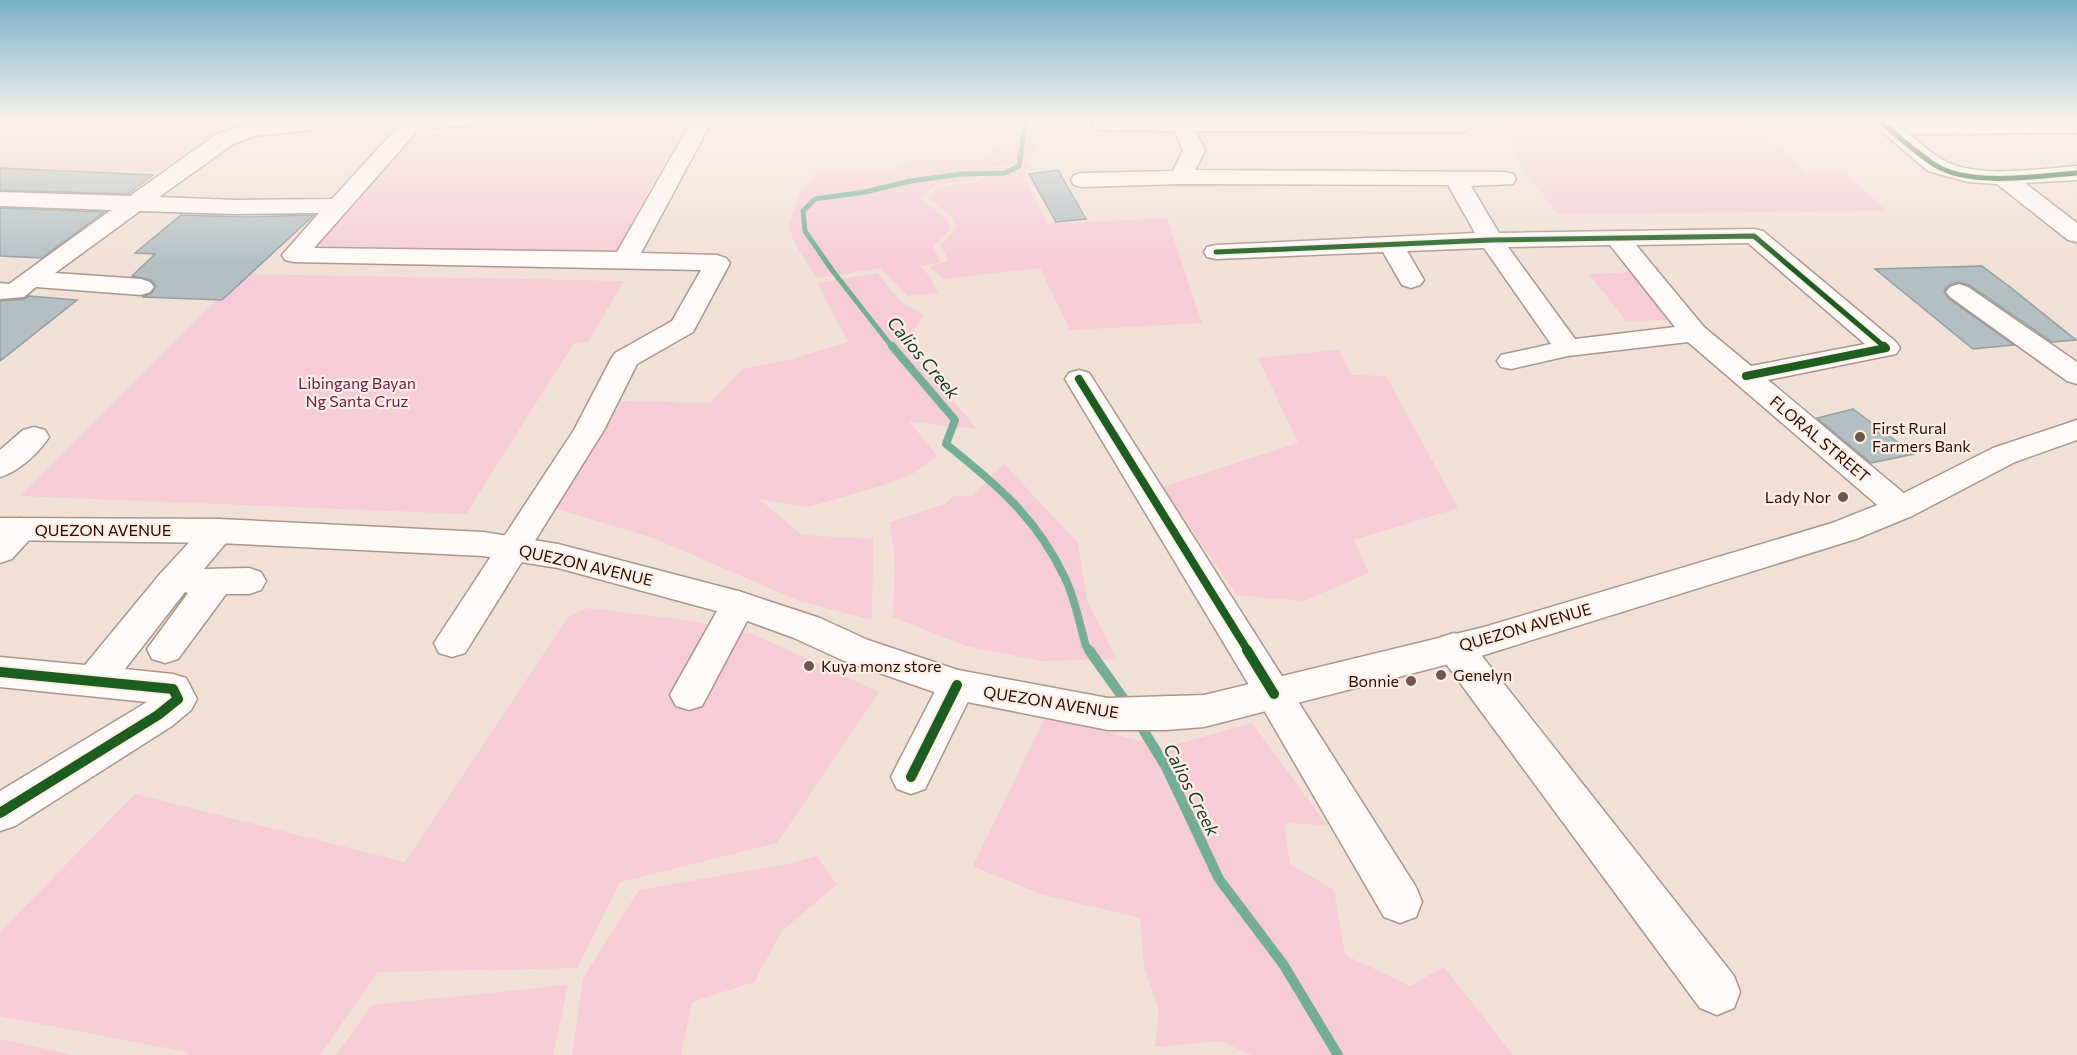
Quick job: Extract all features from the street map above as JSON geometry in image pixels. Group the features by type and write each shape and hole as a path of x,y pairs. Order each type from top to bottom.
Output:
{"street":[{"path":"0,291 15,292 185,168"},
{"path":"373,168 294,255 717,263 683,326 625,359 589,430 452,643"},
{"path":"625,260 676,168"},
{"path":"1181,177 1185,168"},
{"path":"1940,168 1962,175 2077,173"},
{"path":"2001,176 2077,235"},
{"path":"1082,180 1181,177 1505,179"},
{"path":"1455,178 1491,240 1568,348"},
{"path":"0,199 135,204 339,206"},
{"path":"1216,252 1491,240 1754,236 1886,348 1746,376"},
{"name":"FLORAL STREET","path":"1617,238 1694,333 1901,508"},
{"path":"1391,244 1411,280"},
{"path":"30,279 141,287"},
{"path":"1959,292 2077,375"},
{"path":"1510,361 1568,348 1694,333"},
{"path":"1080,379 1400,902"},
{"name":"QUEZON AVENUE","path":"7,537 219,531 483,543 637,576 738,604 807,628 855,650 957,685 1108,714 1166,714 1204,711 1484,641 1844,531 1901,508 2004,454 2077,429"},
{"path":"0,467 34,437"},
{"path":"95,680 172,583 219,531"},
{"path":"165,649 232,581 172,583"},
{"path":"689,695 738,604"},
{"path":"1454,647 1718,992"},
{"path":"0,672 173,689 178,699 158,715 0,813"},
{"path":"911,777 957,685"}],"green space":[{"path":"0,168 163,168 159,171 0,171"},
{"path":"377,168 662,168 608,266 299,260"},
{"path":"897,168 988,168 975,180 936,185 919,198 947,219 950,230 933,246 941,262 920,266 930,277 938,293 908,296 880,268 817,278 795,244 788,226 800,193 816,173 891,172"},
{"path":"1026,168 1023,174 1047,224 1167,218 1202,323 1070,330 1040,268 943,279 930,267 948,260 941,245 957,228 954,218 926,197 939,187 979,181 996,169"},
{"path":"1524,168 1801,168 1806,173 1846,173 1887,211 1557,214"},
{"path":"1637,272 1676,320 1626,321 1589,274"},
{"path":"877,273 901,302 924,315 905,344 977,429 909,421 937,456 914,473 884,485 808,507 759,499 802,535 873,539 872,620 799,601 656,539 551,507 623,401 710,403 742,369 789,360 848,342 817,283"},
{"name":"Libingang Bayan Ng Santa Cruz","path":"243,274 624,281 588,342 574,343 466,514 21,496"},
{"path":"1338,350 1352,375 1386,376 1458,508 1354,540 1369,573 1303,601 1237,595 1162,487 1298,443 1258,358"},
{"path":"1004,464 1078,543 1087,601 1117,659 1042,661 966,646 893,617 895,561 890,522 945,504 954,496 972,496"},
{"path":"587,608 692,621 755,635 879,692 777,843 620,882 577,968 378,972 320,1055 188,1055 187,1052 0,1016 0,932 135,794 405,862 568,617"},
{"path":"1046,715 1164,748 1252,723 1327,825 1284,823 1290,864 1334,890 1345,955 1410,986 1444,967 1513,1055 1251,1055 1221,1041 1155,1047 1159,1009 1144,968 1140,918 1040,894 973,866"},
{"path":"816,856 837,884 782,931 754,982 692,1002 681,1055 572,1055 583,978 639,890 788,864"},
{"path":"568,985 553,1055 336,1055 372,1005"},
{"path":"0,1039 74,1055 0,1055"}],"building":[{"path":"0,168 153,175 128,194 0,190"},
{"path":"1058,170 1086,219 1056,222 1029,174"},
{"path":"0,208 104,212 42,258 0,256"},
{"path":"181,215 248,217 314,215 222,300 142,297 152,293 156,286 151,280 132,276 155,254 135,253"},
{"path":"1982,266 2076,340 2052,342 1969,285 1958,282 1949,285 1944,291 1948,298 2014,345 1973,349 1875,269"},
{"path":"29,296 77,300 0,361 0,301 24,299"},
{"name":"First Rural Farmers Bank","path":"1853,409 1914,454 1871,463 1817,418"}],"waterway":[{"name":"Calios Creek","path":"893,348 832,270 805,231 803,211 815,199 865,192 910,181 962,174 1005,173 1015,168"},
{"name":"Calios Creek","path":"892,346 955,420 946,444 998,488 1041,536 1068,584 1086,646 1090,651"},
{"name":"Calios Creek","path":"1089,650 1128,705"},
{"name":"Calios Creek","path":"1139,723 1166,767 1219,879 1283,964 1338,1055"}],"cycle path":[{"path":"1942,168 1951,172 1986,177 2077,173"},
{"path":"1216,252 1491,240 1754,236 1886,348 1746,376"},
{"path":"1079,379 1274,694"},
{"path":"0,672 173,689 178,699 158,715 0,813"},
{"path":"911,777 957,685"}],"place":[{"name":"First Rural Farmers Bank","path":"1860,437"},
{"name":"Lady Nor","path":"1843,497"},
{"name":"Kuya monz store","path":"809,666"},
{"name":"Genelyn","path":"1441,675"},
{"name":"Bonnie","path":"1411,681"}]}
